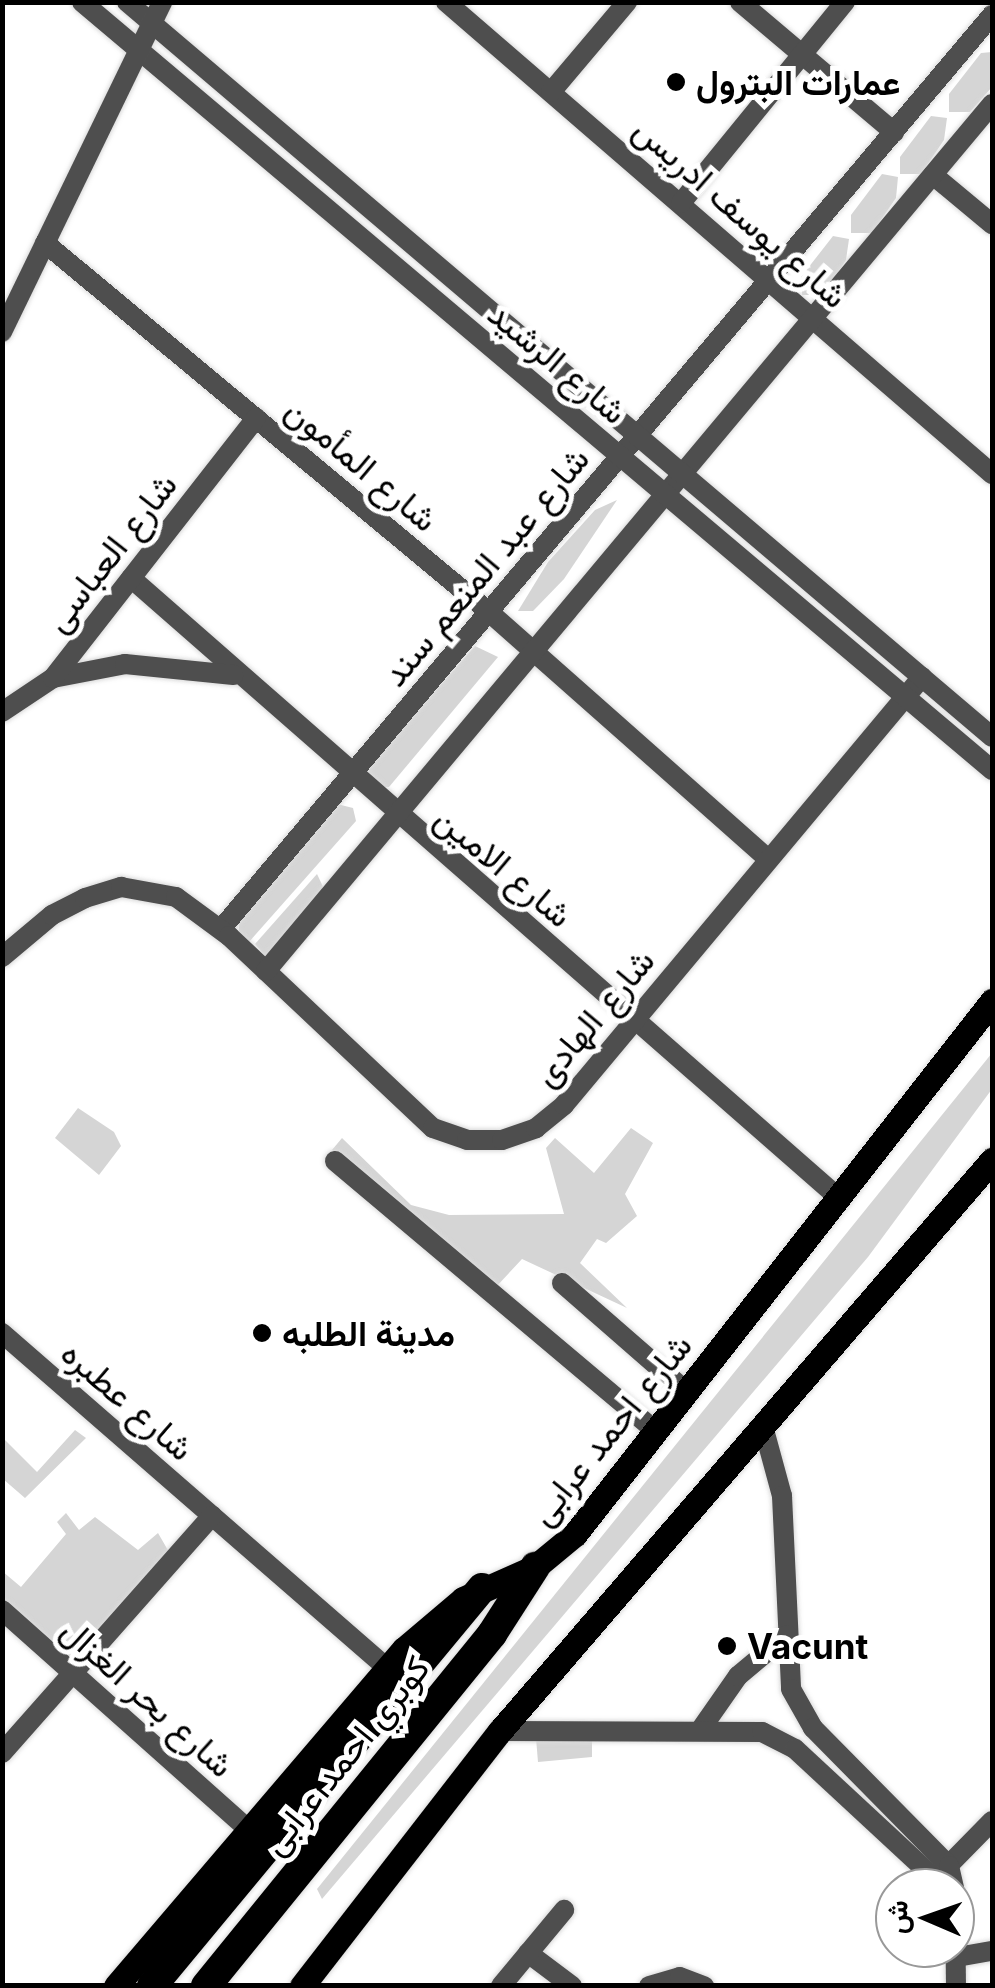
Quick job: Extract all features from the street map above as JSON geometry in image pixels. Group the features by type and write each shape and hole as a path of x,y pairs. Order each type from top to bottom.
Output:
{"highway":[{"name":"كوبري احمد عرابى","path":"206,1986 492,1634 535,1567"},
{"path":"133,1982 249,1872 482,1588"}],"main road":[{"name":"شارع احمد عرابى","path":"133,1982 387,1668 432,1623 482,1588 535,1567 575,1534 992,1001"},
{"path":"961,1039 992,1024"},
{"path":"302,1986 500,1731 992,1160"}],"street":[{"name":"شارع الرشيد","path":"82,2 992,770"},
{"name":"شارع الرشيد","path":"127,2 992,736"},
{"path":"2,332 162,2"},
{"name":"شارع يوسف ادريس","path":"446,2 992,474"},
{"path":"466,19 480,2"},
{"path":"551,92 627,2"},
{"path":"740,2 894,132"},
{"path":"681,203 845,2"},
{"name":"شارع عبد المنعم سند","path":"222,929 992,15"},
{"path":"266,971 663,496 817,320 992,104"},
{"path":"933,175 992,224"},
{"name":"شارع المأمون","path":"45,243 488,612 768,858"},
{"name":"شارع العباسى","path":"2,712 52,678 256,418"},
{"name":"شارع الامين","path":"131,578 396,816 839,1198"},
{"path":"52,678 162,663 235,675"},
{"name":"شارع الهادى","path":"2,957 52,916 121,887 176,897 222,929 433,1128 466,1140 502,1140 536,1128 564,1105 922,678"},
{"path":"335,1162 656,1431"},
{"path":"562,1283 687,1392"},
{"name":"شارع عطبره","path":"2,1334 387,1668"},
{"path":"764,1426 782,1496 787,1671 800,1710 934,1868"},
{"path":"2,1753 212,1516"},
{"name":"شارع بحر الغزال","path":"2,1610 251,1832"},
{"path":"701,1729 738,1676 787,1635"},
{"path":"500,1731 762,1732 795,1749 931,1868"},
{"path":"951,1868 992,1821"},
{"path":"501,1986 564,1910"},
{"path":"528,1953 572,1986"},
{"path":"649,1986 680,1976 704,1986"}],"shaded area":[{"path":"992,52 992,87 970,112 949,112 949,94 981,53"},
{"path":"931,116 947,118 944,140 921,174 900,174 900,157"},
{"path":"882,174 898,177 896,198 872,233 851,233 851,215"},
{"path":"833,236 849,239 846,260 823,295 802,295 801,277"},
{"path":"617,500 564,579 533,611 518,611 548,562 595,510"},
{"path":"475,646 498,657 389,787 369,787 369,769 384,749"},
{"path":"337,804 353,808 356,821 249,942 239,939 239,921"},
{"path":"317,874 325,891 267,958 255,944"},
{"path":"992,1053 992,1089 868,1257 322,1899 317,1889"},
{"path":"78,1108 114,1132 121,1146 99,1175 55,1138"},
{"path":"631,1128 653,1143 625,1194 637,1216 606,1243 597,1239 580,1263 627,1308 522,1259 495,1288 332,1150 342,1138 411,1205 449,1215 564,1214 546,1148 555,1138 594,1173"},
{"path":"75,1430 86,1438 25,1498 3,1479 4,1439 37,1472"},
{"path":"66,1513 79,1530 95,1517 138,1550 158,1533 169,1552 76,1662 3,1598 2,1571 21,1587 66,1534 57,1522"},
{"path":"592,1736 592,1757 538,1762 536,1738"}],"place":[{"name":"عمارات البترول","path":"676,82"},
{"name":"مدينة الطلبه","path":"262,1333"},
{"name":"Vacunt","path":"727,1646"}]}
